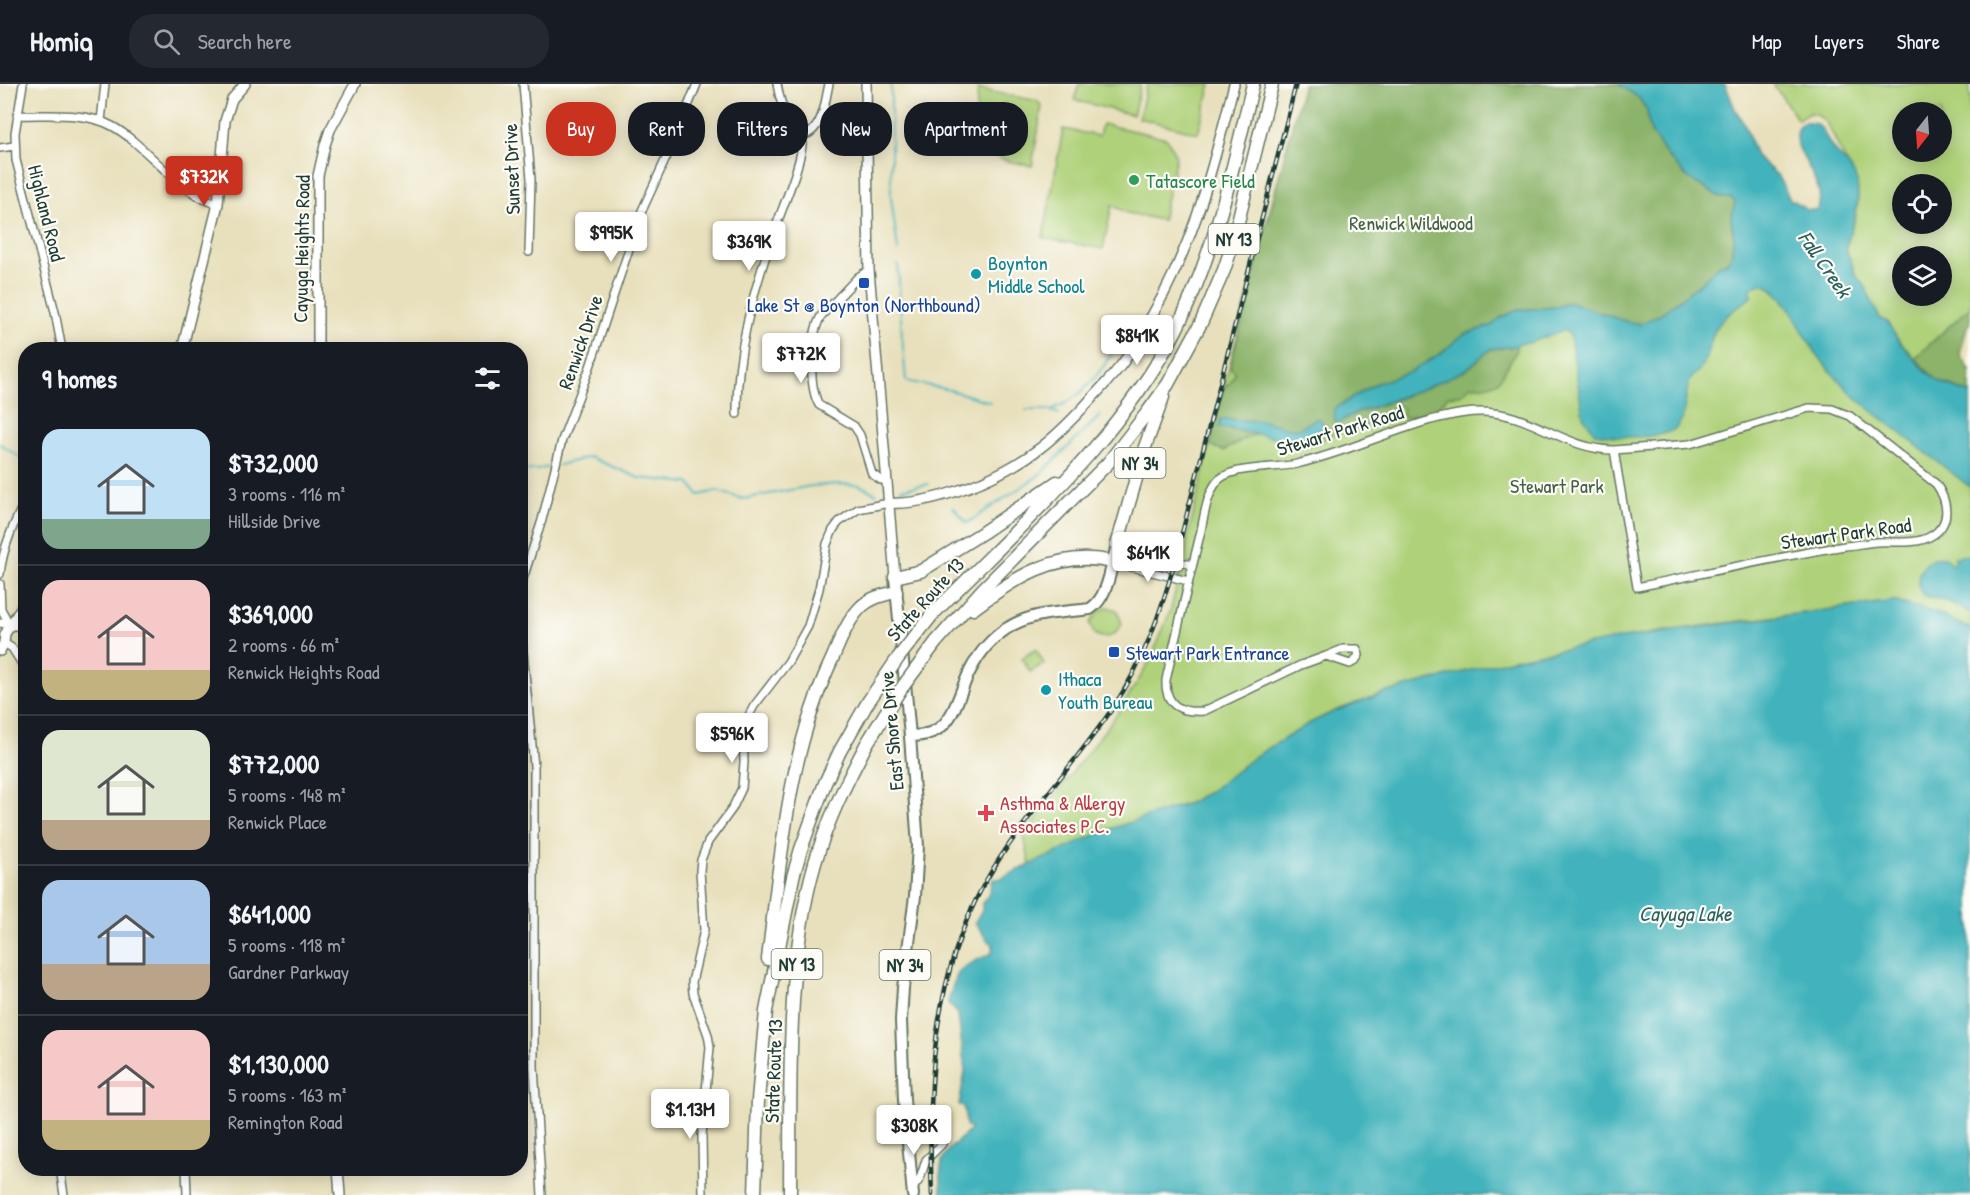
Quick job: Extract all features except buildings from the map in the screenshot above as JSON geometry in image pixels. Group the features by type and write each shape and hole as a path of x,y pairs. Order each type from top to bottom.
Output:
{"highway":[{"name":"State Route 13","path":"755,1195 758,1100 766,1011 776,952 801,849 815,808 840,751 868,702 898,658 933,615 1077,467 1110,428 1152,371 1189,303 1217,226 1253,84"},
{"name":"State Route 13","path":"790,1195 793,1030 797,965 806,900 825,832 848,778 898,693 936,642 983,589 1108,463 1168,384 1201,323 1224,270 1272,84"},
{"name":"NY 34","path":"1117,545 1145,447 1168,384"},
{"path":"895,577 921,572 999,522 1077,467"},
{"path":"950,626 1013,580 1038,567 1082,558 1112,562"},
{"path":"766,1011 766,970 786,807 803,733 825,673 854,615 868,601 896,592"}],"main road":[{"name":"NY 34","path":"910,736 932,733 944,725 954,711 974,663 1004,630 1035,616 1090,609 1100,600 1117,545"},
{"name":"East Shore Drive","path":"895,577 910,736 918,867 901,1020 912,1192"}],"street":[{"name":"Highland Road","path":"23,84 14,146 61,342"},
{"path":"101,121 105,84"},
{"path":"184,342 218,204 225,121 232,99 245,84"},
{"name":"Cayuga Heights Road","path":"318,342 318,177 330,130 354,84"},
{"name":"Sunset Drive","path":"523,84 531,178 529,252"},
{"name":"Renwick Drive","path":"528,563 542,520 558,453 590,367 640,215 697,84"},
{"path":"777,84 782,102"},
{"path":"808,133 818,123 829,84"},
{"name":"East Shore Drive","path":"866,84 869,270 895,577"},
{"path":"703,1195 702,1117 710,1047 693,993 692,982 704,930 700,871 704,851 713,833 738,800 744,777 743,742 746,721 754,706 788,662 808,626 819,589 827,544 833,530 858,509 889,503 900,504 942,495 973,485 1019,463 1063,430 1122,364 1161,300 1188,243 1209,182 1234,84"},
{"path":"17,115 87,117 101,121 118,130 200,198 218,204"},
{"path":"0,148 14,146"},
{"path":"737,414 738,375 745,334 769,244 800,156"},
{"path":"869,270 858,277 816,324 813,339 813,388 819,405 854,426 860,435 872,474 881,480 887,480"},
{"name":"Stewart Park Road","path":"1326,656 1301,665 1204,711 1191,712 1180,709 1166,695 1166,680 1211,491 1218,480 1228,473 1298,464 1399,429 1443,417 1474,412 1507,416 1579,446 1596,450 1614,450 1690,444 1809,408 1832,409 1850,416 1936,484 1945,498 1946,515 1938,531 1923,540 1874,542 1816,551 1636,587 1614,450"},
{"path":"0,574 1,560 18,517"},
{"path":"1117,545 1192,565"},
{"path":"1112,562 1188,581"},
{"path":"0,584 1,609 5,624 2,647 12,648 18,657"},
{"path":"5,624 18,609"},
{"path":"528,704 534,766 534,1067 542,1195"},
{"path":"912,1192 920,1179 926,1160 942,1144"},
{"path":"61,1176 64,1195"},
{"path":"186,1176 187,1195"},
{"path":"339,1176 340,1195"}],"green space":[{"path":"1079,84 1141,84 1133,115 1074,100"},
{"path":"1147,84 1211,84 1198,133 1139,118"},
{"name":"Stewart Park","path":"1303,84 1681,84 1970,437 1970,629 1936,613 1893,601 1663,631 1513,659 1384,693 1335,711 1310,723 1254,757 1215,788 1189,803 1104,831 1030,865 1024,836 1117,714 1143,673 1171,609 1215,421"},
{"name":"Renwick Wildwood","path":"1303,84 1618,84 1639,98 1647,110 1649,126 1654,137 1669,158 1689,179 1722,198 1732,198 1736,202 1731,219 1734,237 1731,257 1659,315 1642,324 1624,321 1570,302 1557,307 1518,310 1502,317 1491,326 1464,334 1440,354 1412,371 1375,384 1334,409 1338,423 1351,415 1398,399 1466,370 1491,349 1516,346 1516,352 1496,382 1490,385 1471,386 1460,395 1448,396 1438,407 1404,418 1401,413 1403,409 1395,403 1391,416 1377,423 1330,435 1305,447 1296,445 1292,449 1283,447 1276,438 1302,439 1312,435 1318,419 1299,428 1287,428 1263,421 1221,419 1233,430 1260,434 1248,437 1224,451 1210,445 1224,387 1230,383 1235,373 1230,366"},
{"path":"1773,84 1970,84 1970,307 1915,358 1893,333 1888,322 1880,319 1866,289 1855,274 1845,250 1856,216 1858,202 1856,181 1824,120 1810,113 1798,120"},
{"path":"978,89 1037,101 1042,106 1032,166 995,156 1028,156 1028,102 977,102"},
{"path":"1102,124 1167,138 1176,157 1162,220 1127,213 1112,205 1103,249 1043,238 1063,129 1099,136"},
{"path":"1970,307 1970,323 1967,326 1960,354 1970,370 1970,394 1937,380 1915,358"},
{"path":"1107,607 1117,610 1122,624 1116,632 1103,637 1094,634 1090,623 1098,612"},
{"path":"1036,649 1044,664 1030,672 1022,658"}],"water":[{"name":"Fall Creek","path":"1618,84 1725,84 1756,156 1777,175 1790,199 1807,210 1817,210 1820,200 1814,178 1802,155 1796,136 1798,128 1805,123 1815,124 1821,129 1833,149 1850,167 1857,182 1857,208 1845,250 1855,274 1866,289 1880,319 1888,322 1902,345 1929,374 1944,384 1970,394 1970,487 1849,391 1819,357 1781,298 1762,283 1750,289 1752,293 1750,298 1729,314 1716,328 1703,366 1690,381 1681,421 1672,431 1638,437 1613,436 1594,432 1583,416 1570,335 1563,330 1530,343 1491,349 1465,370 1428,387 1351,415 1338,423 1335,421 1334,409 1375,384 1412,371 1440,354 1464,334 1491,326 1502,317 1518,310 1557,307 1570,302 1624,321 1641,324 1659,315 1697,286 1720,264 1726,263 1731,257 1734,237 1731,219 1735,202 1731,198 1722,198 1689,179 1669,158 1654,137 1649,126 1647,110 1639,98"},
{"path":"1318,418 1324,428 1302,439 1288,440 1219,427 1221,419 1263,421 1287,428 1299,428"},
{"path":"1970,555 1970,613 1949,602 1923,595 1918,581 1919,574 1926,563 1939,558 1947,558 1950,564 1954,564 1955,557"},
{"name":"Cayuga Lake","path":"1893,601 1936,613 1970,629 1970,1195 942,1195 941,1170 944,1156 971,1129 966,1127 964,1107 959,1105 965,1071 958,1014 948,1003 954,982 961,970 992,953 993,944 987,940 975,922 982,910 982,903 989,894 993,879 999,879 1104,831 1189,803 1215,788 1254,757 1310,723 1384,693 1513,659 1622,638"}],"waterway":[{"path":"891,84 891,197 898,251"},
{"path":"898,265 906,381 950,390 990,402"},
{"path":"1053,412 1055,408 1074,398 1090,383 1116,347"},
{"path":"1026,410 1049,410 1059,414"},
{"path":"953,507 967,523 1038,476 1101,415"},
{"path":"0,444 18,456"},
{"path":"559,465 590,457 639,478 689,483 699,495 717,491 743,499 811,486 839,484 859,485 877,494"},
{"path":"528,470 553,466"},
{"path":"901,489 929,484"}],"railway":[{"path":"932,1195 932,1076 936,1036 953,959 966,922 997,862 1098,729 1125,689 1143,654 1164,599 1175,561 1296,84"}],"place":[{"name":"Tatascore Field","path":"1134,180"},
{"name":"Boynton Middle School","path":"976,274"},
{"name":"Lake St @ Boynton (Northbound)","path":"864,283"},
{"name":"Stewart Park Entrance","path":"1114,652"},
{"name":"Ithaca Youth Bureau","path":"1046,690"},
{"name":"Asthma & Allergy Associates P.C.","path":"986,813"}]}
